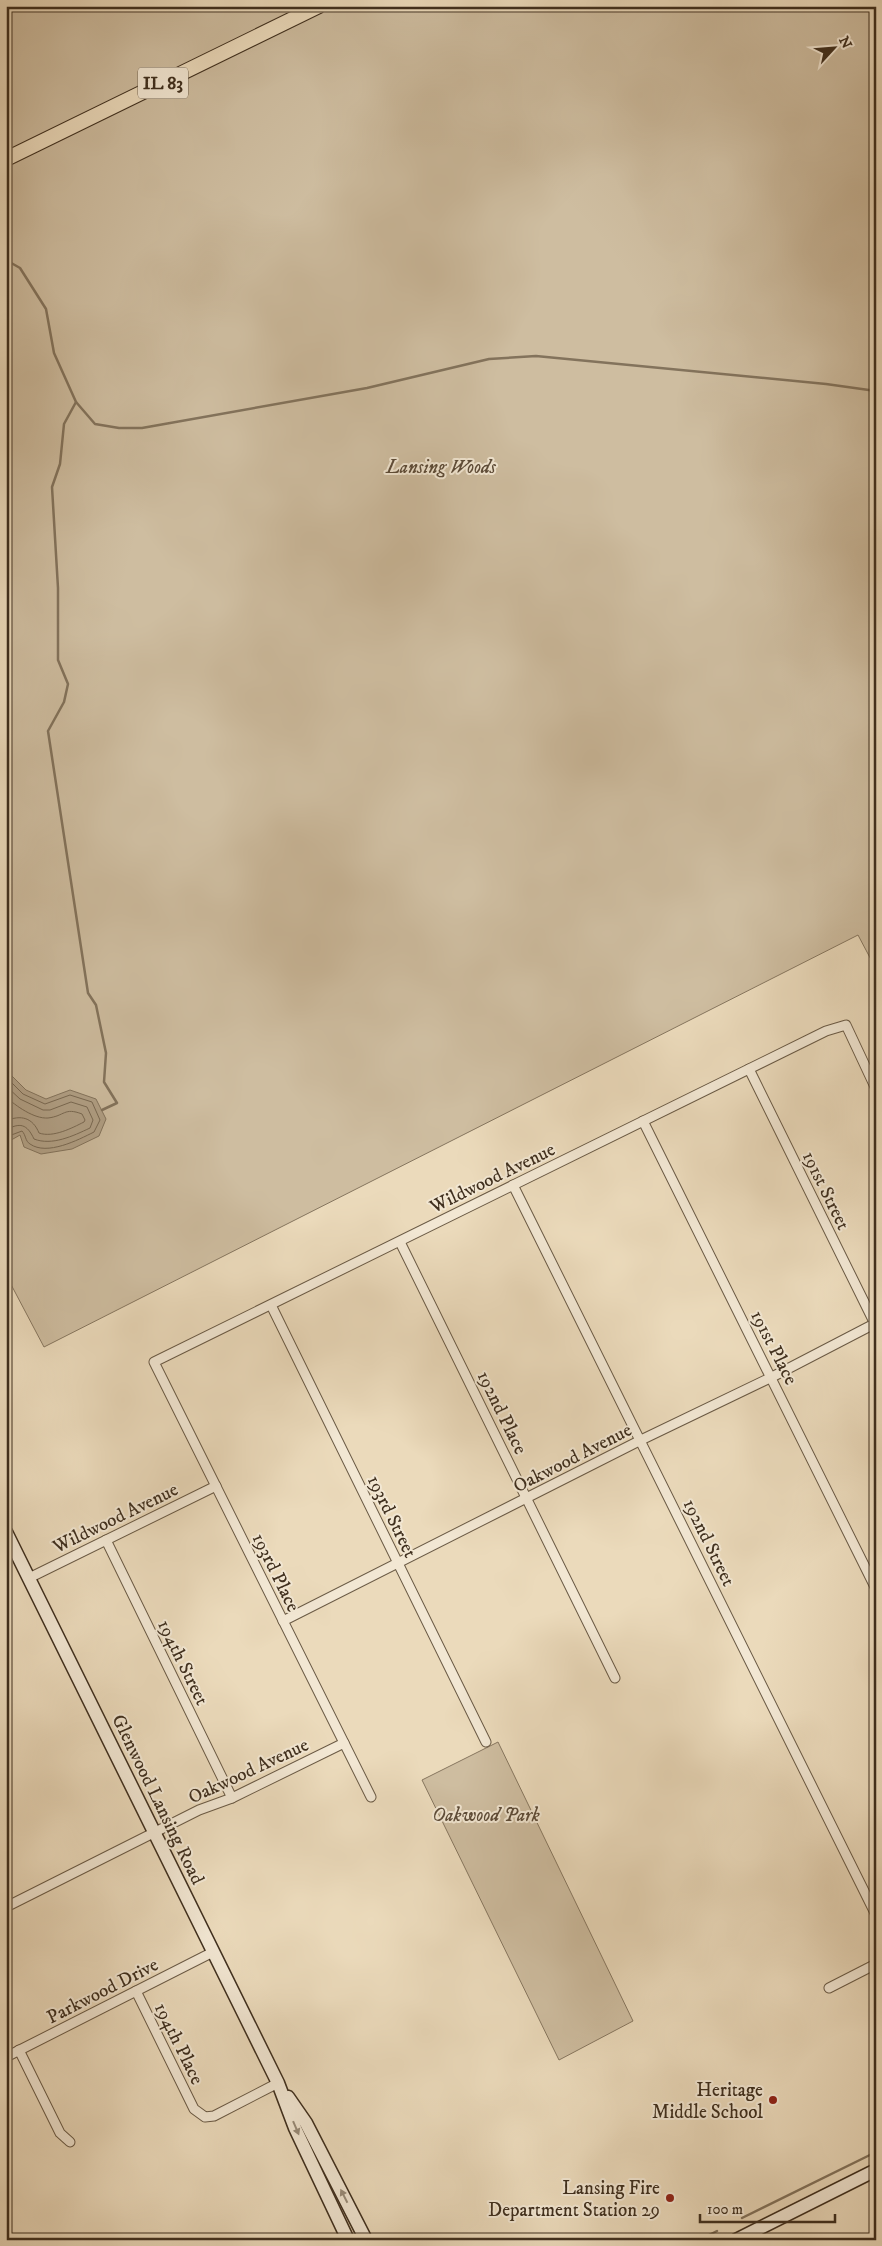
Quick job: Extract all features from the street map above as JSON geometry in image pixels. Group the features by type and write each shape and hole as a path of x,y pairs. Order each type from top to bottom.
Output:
{"main road":[{"name":"IL 83","path":"6,160 319,6"},
{"name":"Glenwood Lansing Road","path":"6,1532 278,2083 295,2128 348,2240"},
{"name":"Glenwood Lansing Road","path":"278,2083 306,2123 366,2240"},
{"path":"736,2240 876,2170"}],"street":[{"name":"Wildwood Avenue","path":"154,1362 826,1031 846,1025 876,1089"},
{"name":"191st Street","path":"749,1069 875,1324"},
{"name":"191st Place","path":"643,1120 876,1589"},
{"name":"192nd Street","path":"513,1185 876,1915"},
{"name":"192nd Place","path":"400,1242 615,1678"},
{"name":"193rd Street","path":"271,1304 486,1742"},
{"name":"Oakwood Avenue","path":"283,1621 875,1324"},
{"name":"193rd Place","path":"154,1362 371,1797"},
{"name":"Wildwood Avenue","path":"29,1578 216,1486"},
{"name":"194th Street","path":"106,1540 232,1798"},
{"name":"Oakwood Avenue","path":"6,1907 199,1810 232,1798 344,1743"},
{"name":"Parkwood Drive","path":"6,2057 213,1952"},
{"path":"829,1988 876,1964"},
{"name":"194th Place","path":"136,1991 194,2109 205,2117 214,2116 278,2083"},
{"path":"19,2050 60,2133 70,2142"}],"green space":[{"name":"Lansing Woods","path":"6,6 876,6 876,969 858,935 44,1347 6,1275"},
{"name":"Oakwood Park","path":"498,1742 633,2021 559,2060 422,1780"}],"water":[{"path":"6,1070 26,1090 46,1099 70,1090 96,1099 106,1119 99,1136 72,1149 41,1154 24,1147 20,1135 6,1143"}],"waterway":[{"path":"6,260 20,268 46,309 54,353 76,402 95,424 119,428 142,428 367,388 489,359 536,356 826,384 876,391"},
{"path":"76,402 64,424 60,464 52,487 58,588 58,660 68,684 64,702 48,731 88,993 96,1005 106,1053 104,1082 117,1103 102,1110"},
{"path":"742,2218 876,2152"},
{"path":"699,2240 717,2231"}],"place":[{"name":"Heritage Middle School","path":"773,2100"},
{"name":"Lansing Fire Department Station 29","path":"670,2198"}]}
